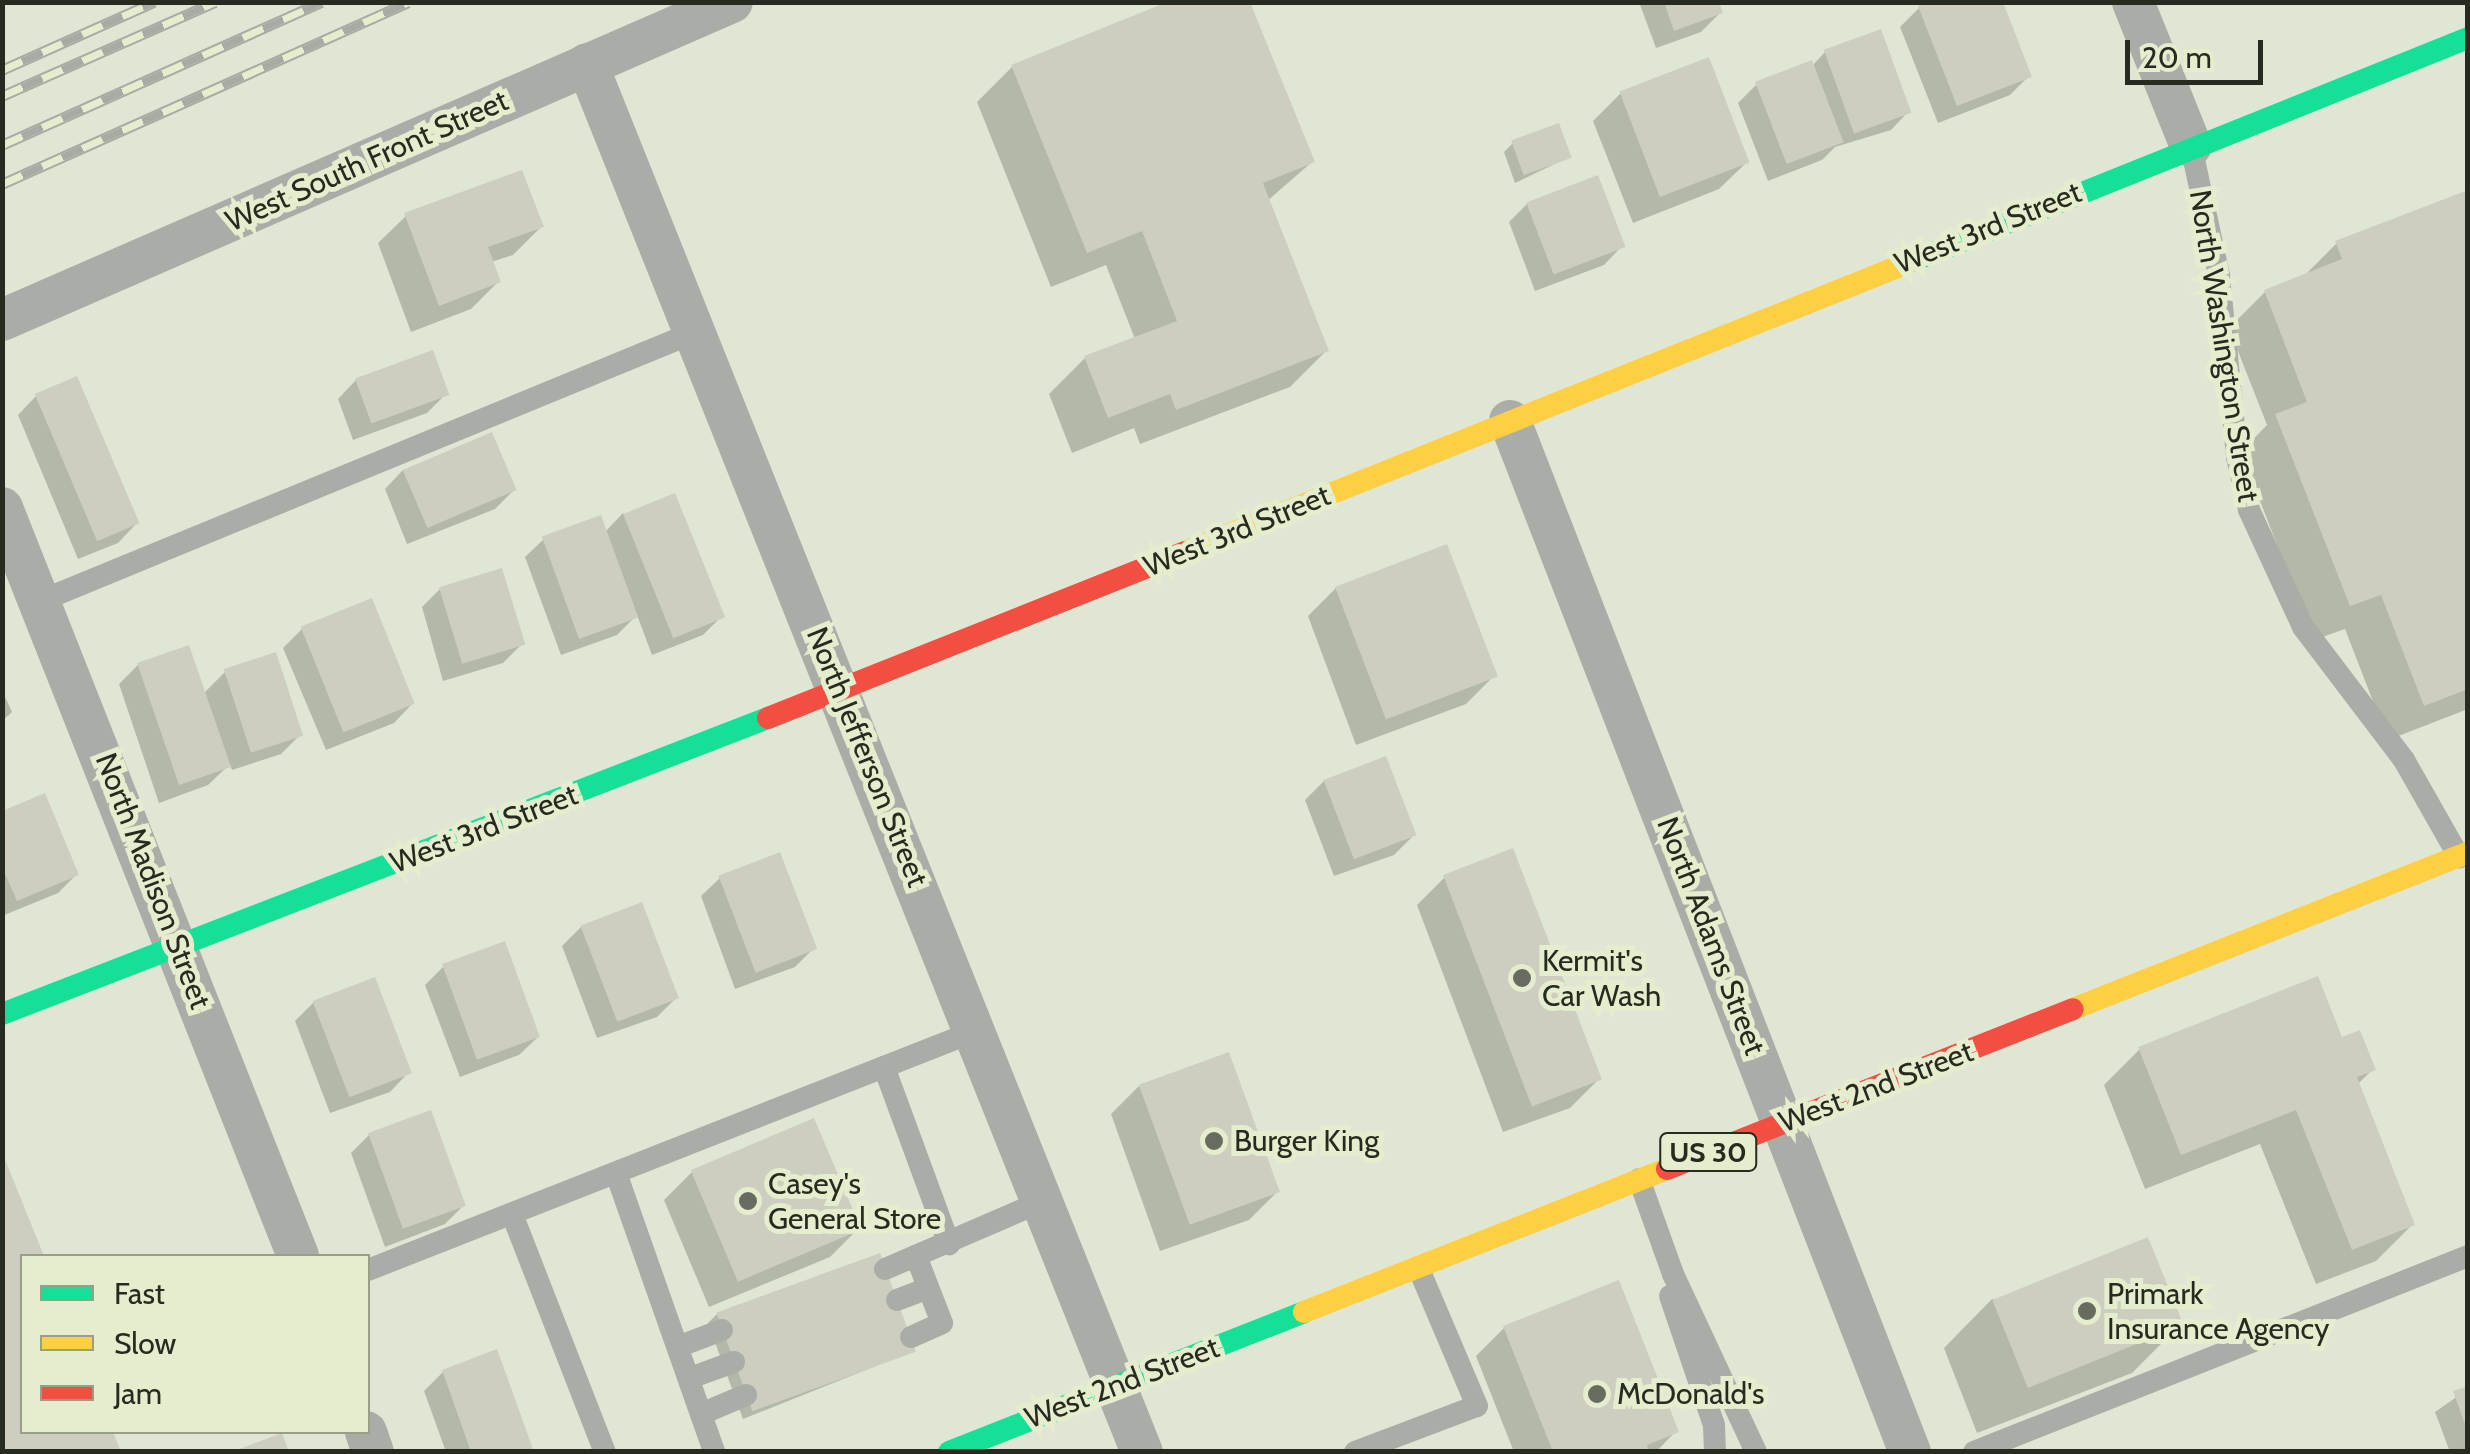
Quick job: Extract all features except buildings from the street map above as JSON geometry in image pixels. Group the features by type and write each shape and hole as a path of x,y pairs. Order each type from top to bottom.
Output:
{"main road":[{"name":"West 3rd Street","path":"2,1014 841,690 2468,38"},
{"name":"West 2nd Street","path":"948,1452 1639,1178 2465,863"}],"street":[{"name":"West South Front Street","path":"2,320 732,2"},
{"name":"North Washington Street","path":"2132,2 2191,146"},
{"name":"North Jefferson Street","path":"587,64 841,690 1142,1452"},
{"name":"North Adams Street","path":"1510,421 1910,1452"},
{"name":"North Madison Street","path":"2,508 43,600 297,1254"}],"lane":[{"name":"North Washington Street","path":"2191,146 2219,276 2237,457 2250,510 2303,627 2404,760 2465,863"},
{"path":"43,600 695,332"},
{"path":"370,1269 975,1031"},
{"path":"884,1067 949,1244"},
{"path":"616,1173 680,1346 714,1452"},
{"path":"1639,1178 1673,1274 1756,1452"},
{"path":"885,1269 1043,1201"},
{"path":"512,1214 604,1452"},
{"path":"910,1337 942,1323 916,1256"},
{"path":"1974,1452 2468,1256"},
{"path":"1355,1452 1477,1406 1418,1267"},
{"path":"1673,1274 1669,1294 1714,1426 1715,1452"},
{"path":"897,1300 928,1288"},
{"path":"680,1346 722,1330"},
{"path":"690,1378 734,1362"},
{"path":"701,1414 746,1394"}],"railway":[{"path":"2,70 154,2"},
{"path":"2,96 215,2"},
{"path":"2,145 322,2"},
{"path":"2,184 408,2"}],"traffic: fast":[{"path":"1910,262 2468,38"},
{"path":"2,1014 768,718"},
{"path":"949,1452 1304,1312"}],"traffic: slow":[{"path":"1185,552 1910,262"},
{"path":"2073,1009 2468,853"},
{"path":"1304,1312 1667,1169"}],"traffic: jam":[{"path":"768,718 1185,552"},
{"path":"1667,1169 2073,1009"}],"place":[{"name":"Kermit's Car Wash","path":"1522,978"},
{"name":"Burger King","path":"1214,1141"},
{"name":"Casey's General Store","path":"748,1201"},
{"name":"Primark Insurance Agency","path":"2087,1311"},
{"name":"McDonald's","path":"1597,1394"}]}
